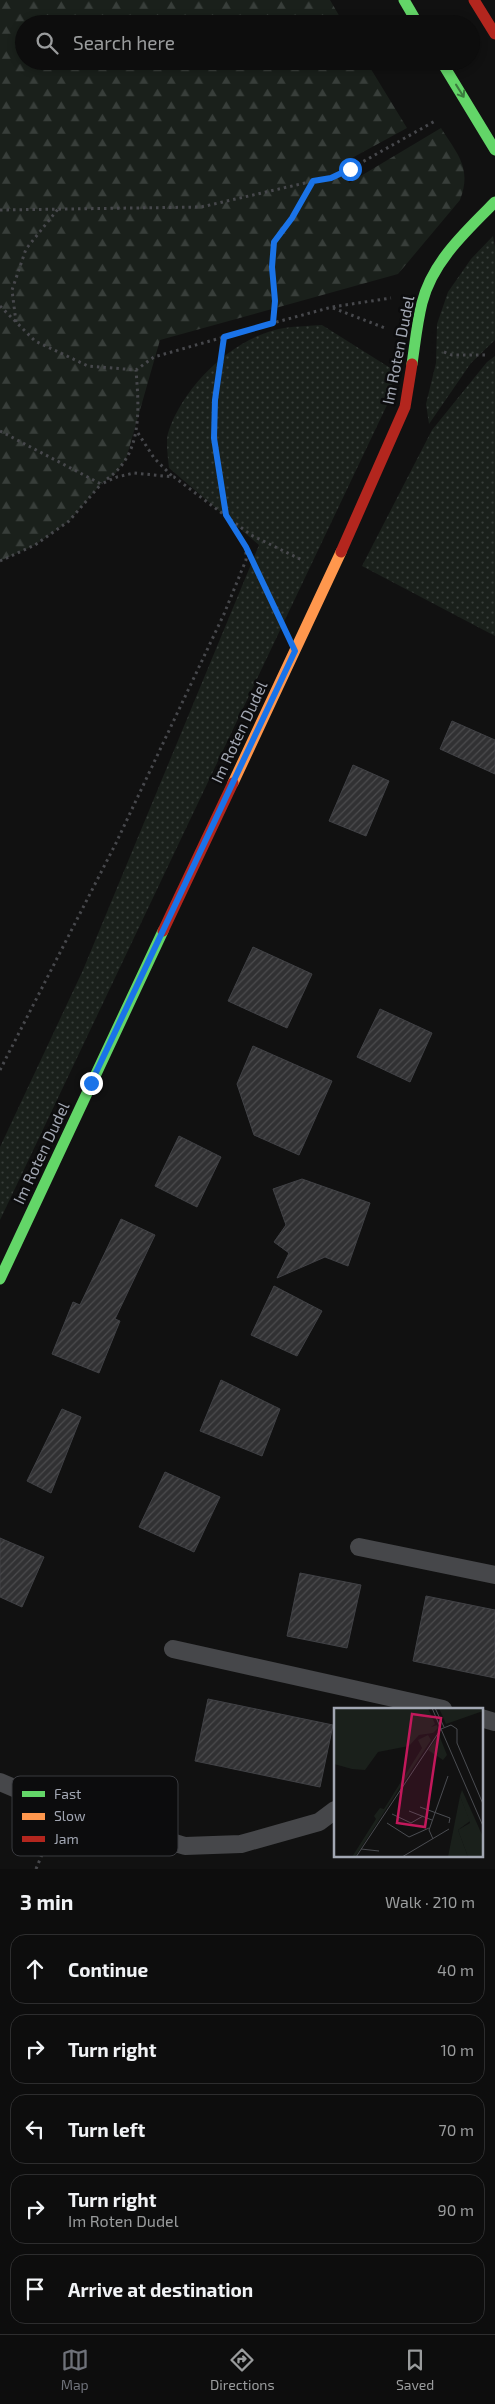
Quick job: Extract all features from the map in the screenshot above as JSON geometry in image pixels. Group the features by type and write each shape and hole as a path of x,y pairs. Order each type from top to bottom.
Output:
{"street":[{"path":"404,0 413,15"},
{"path":"474,0 495,34"},
{"path":"447,70 495,150"},
{"name":"Im Roten Dudel","path":"0,1279 333,571 405,407 422,302 435,272 461,236 495,202"}],"lane":[{"path":"359,1547 495,1575"},
{"path":"173,1649 422,1707"},
{"path":"482,1718 495,1722"},
{"path":"0,1782 12,1787"},
{"path":"178,1844 185,1846 241,1844 319,1822 334,1811"}],"path":[{"path":"0,210 201,207 331,178 436,121"},
{"path":"273,323 275,301 272,267 274,242 292,218 313,181"},
{"path":"16,322 12,290 26,249 58,209"},
{"path":"0,306 35,341 88,366 136,370 154,357 332,307 386,298 422,302"},
{"path":"224,337 215,400 214,438 226,515 246,547 295,651"},
{"path":"0,562 34,545 70,522 101,484 115,474 126,459 138,433 136,370"},
{"path":"0,431 101,484 134,473 174,477"},
{"path":"138,433 154,458 174,477 251,535 312,565 333,571"},
{"path":"0,1070 116,843 224,614 246,560 246,547"},
{"path":"36,1869 41,1856"}],"green space":[{"path":"0,0 330,0 339,15 15,15 15,70 372,70 407,128 341,164 349,183 441,128 458,154 464,170 464,179 460,200 398,274 160,340 126,459 115,474 101,484 69,521 35,545 0,561"},
{"path":"493,236 495,247 495,340 471,363 429,424 426,404 436,363 437,324 448,292 471,259"},
{"path":"322,325 395,371 387,405 0,1220 0,1147 83,970 259,545 169,468 167,444 169,430 187,396 199,380 230,352 266,333 284,328"},
{"path":"495,356 495,636 362,566 432,430 487,362"}],"building":[{"path":"452,721 495,740 495,774 440,749"},
{"path":"353,765 389,781 366,836 329,821"},
{"path":"253,947 312,974 287,1028 228,1001"},
{"path":"380,1009 432,1033 410,1082 357,1057"},
{"path":"253,1046 332,1081 299,1155 254,1135 237,1084"},
{"path":"179,1136 221,1157 197,1207 155,1186"},
{"path":"302,1179 370,1203 348,1266 325,1257 277,1278 289,1253 274,1242 286,1225 273,1189"},
{"path":"121,1219 155,1235 115,1319 120,1321 99,1373 52,1354 73,1302 80,1305"},
{"path":"274,1286 322,1311 297,1356 251,1335"},
{"path":"221,1380 280,1409 262,1456 200,1431"},
{"path":"62,1409 81,1417 51,1493 27,1481"},
{"path":"165,1472 220,1497 194,1552 139,1527"},
{"path":"0,1538 44,1557 22,1607 0,1597"},
{"path":"300,1573 361,1585 347,1648 287,1636"},
{"path":"426,1596 495,1610 495,1678 413,1661"},
{"path":"208,1699 333,1725 320,1787 195,1761"}],"traffic: fast":[{"path":"404,0 413,15"},
{"path":"446,70 495,150"},
{"path":"412,364 422,303 434,274 451,248 495,202"},
{"path":"0,1279 163,931"}],"traffic: slow":[{"path":"233,783 341,552"}],"traffic: jam":[{"path":"474,0 495,34"},
{"path":"341,552 405,407 412,364"},
{"path":"163,931 233,783"}],"route":[{"path":"91,1083 295,651 246,547 226,515 214,438 215,400 219,363 224,337 273,323 275,301 272,267 274,242 292,218 313,181 331,178 350,169"}]}
